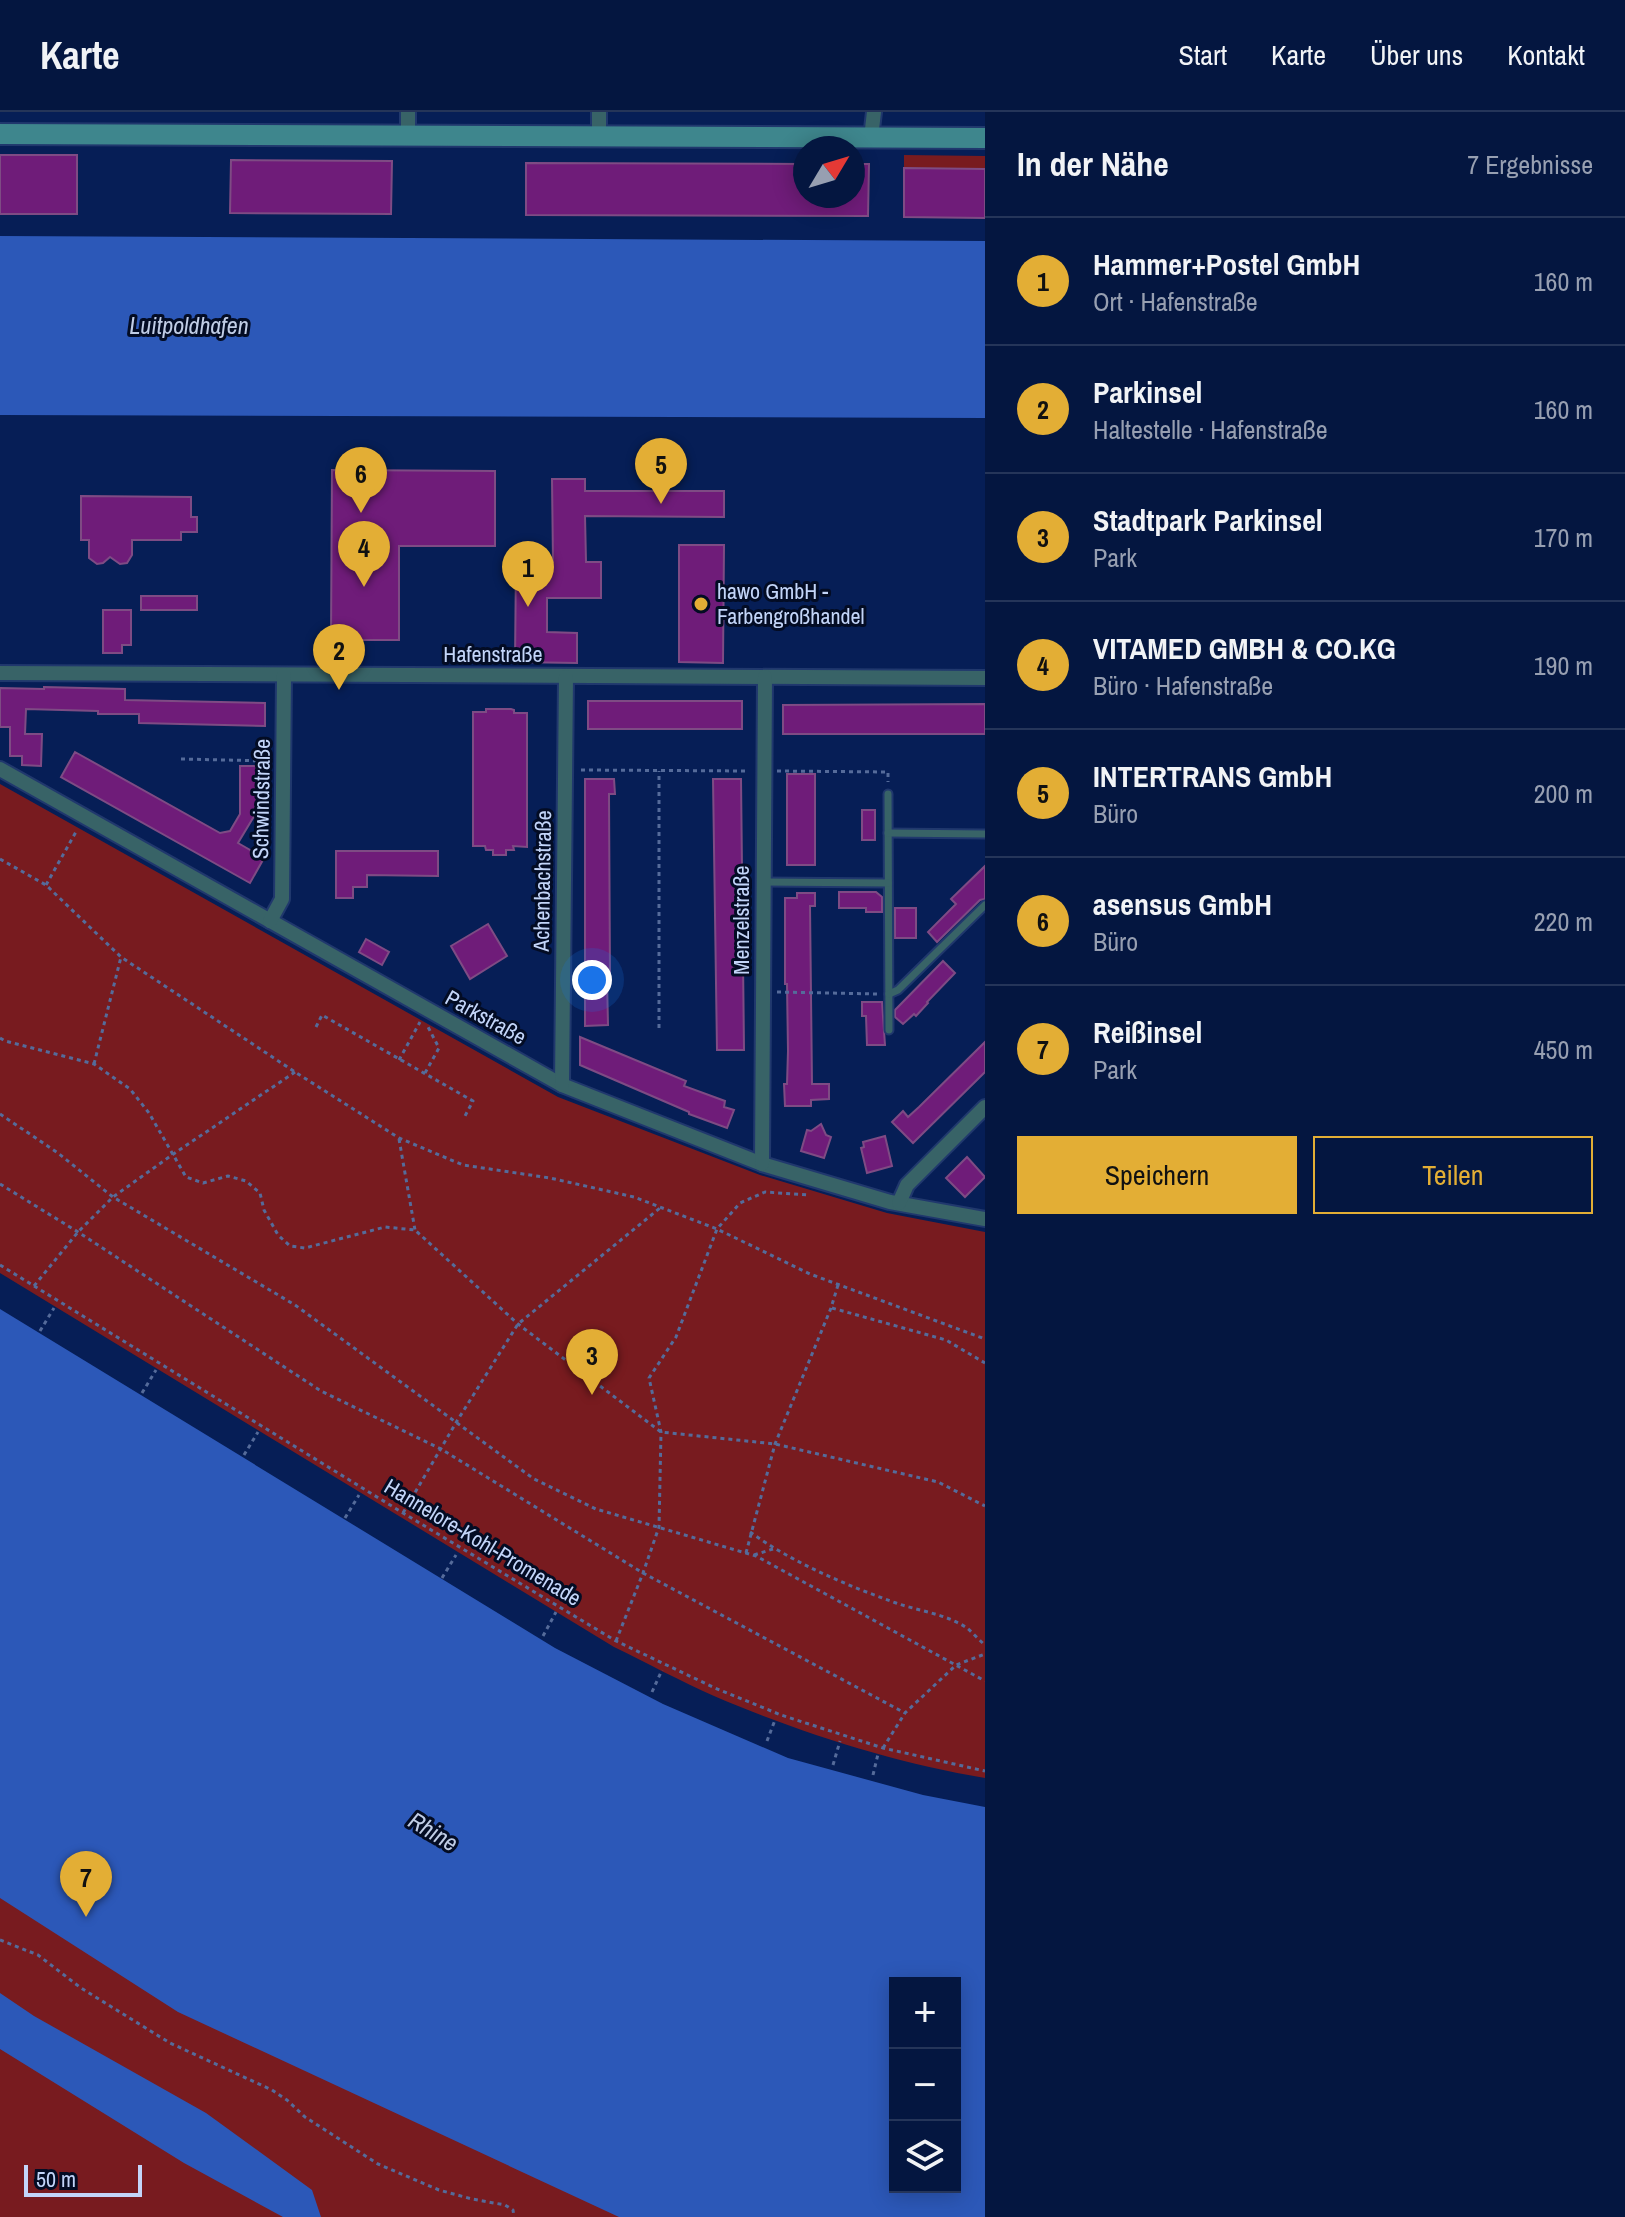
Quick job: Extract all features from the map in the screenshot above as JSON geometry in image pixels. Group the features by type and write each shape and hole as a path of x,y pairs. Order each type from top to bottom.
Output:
{"street":[{"path":"408,112 408,134"},
{"path":"599,112 599,135"},
{"path":"871,138 874,112"},
{"path":"0,134 985,138"},
{"name":"Hafenstraße","path":"0,673 985,678"},
{"name":"Schwindstraße","path":"270,921 282,899 284,675"},
{"name":"Achenbachstraße","path":"562,1085 566,677"},
{"name":"Menzelstraße","path":"762,1164 765,677"},
{"name":"Parkstraße","path":"0,769 270,921 424,1016 562,1085 762,1164 899,1203 985,1219"},
{"path":"899,1203 907,1185 985,1107"}],"lane":[{"path":"888,794 889,1030"},
{"path":"888,833 985,834"},
{"path":"764,882 888,883"},
{"path":"889,994 898,990 985,905"}],"path":[{"path":"181,759 283,761"},
{"path":"565,770 888,772 888,794"},
{"path":"659,771 659,1028"},
{"path":"46,885 69,844"},
{"path":"0,859 46,885 121,957 399,1138 463,1165 550,1178 634,1197 717,1229 810,1274 985,1339"},
{"path":"94,1064 121,957"},
{"path":"763,992 889,994"},
{"path":"316,1027 322,1015 473,1101 465,1116"},
{"path":"399,1060 424,1016"},
{"path":"424,1016 439,1048 425,1074"},
{"path":"0,1038 94,1064 130,1089 149,1113 186,1177 203,1183 228,1176 246,1181 260,1193 264,1210 278,1235 290,1246 305,1248 385,1227 415,1230 518,1324 661,1432 775,1444 938,1482 985,1506"},
{"path":"34,1286 78,1232 113,1197 295,1072"},
{"path":"0,1114 58,1153 113,1197 295,1305 534,1479 596,1509 754,1556 985,1681"},
{"path":"399,1138 415,1230"},
{"path":"616,1641 659,1527 661,1432 649,1378 676,1337 717,1229 740,1203 765,1192 809,1195 814,1179"},
{"path":"0,1184 321,1391 441,1449 643,1573 905,1713"},
{"path":"403,1513 518,1324 662,1207"},
{"name":"Hannelore-Kohl-Promenade","path":"0,1265 616,1641 781,1715 883,1748 985,1771"},
{"path":"746,1553 775,1444 838,1285"},
{"path":"40,1331 54,1308"},
{"path":"831,1308 946,1340 985,1363"},
{"path":"142,1393 156,1370"},
{"path":"244,1455 258,1432"},
{"path":"345,1518 359,1495"},
{"path":"750,1532 773,1549 897,1603 966,1627 985,1645"},
{"path":"754,1556 773,1549"},
{"path":"442,1578 456,1555"},
{"path":"543,1636 556,1612"},
{"path":"883,1748 905,1713 956,1665 985,1654"},
{"path":"652,1692 662,1670"},
{"path":"767,1741 775,1720"},
{"path":"833,1765 840,1741"},
{"path":"873,1775 878,1754"},
{"path":"0,1940 38,1955 81,1988 170,2043 272,2090 305,2117 378,2164 439,2190 505,2205 513,2210 514,2217"}],"shaded area":[{"path":"904,155 985,156 985,169 904,168"},
{"path":"0,784 558,1097 760,1175 887,1213 985,1232 985,1778 882,1755 779,1722 701,1690 614,1647 0,1273"},
{"path":"0,1816 810,2217 0,2217"}],"water":[{"name":"Luitpoldhafen","path":"0,236 985,241 985,418 0,415"},
{"name":"Rhine","path":"0,1309 555,1648 663,1704 788,1758 923,1795 985,1807 985,2217 619,2217 178,2012 0,1898"},
{"path":"0,1993 34,2016 206,2113 312,2190 321,2217 283,2217 184,2163 0,2049"}],"building":[{"path":"0,155 77,155 77,214 0,214"},
{"path":"231,160 392,161 391,214 230,213"},
{"path":"526,163 793,164 793,208 865,208 865,164 869,164 868,216 526,215"},
{"path":"904,168 985,169 985,218 904,217"},
{"path":"332,470 495,471 495,546 399,546 399,640 331,640"},
{"path":"552,479 585,479 585,491 724,491 724,517 585,516 586,562 601,562 601,598 547,598 547,632 577,633 577,663 515,662 516,562 553,562"},
{"path":"81,496 191,497 191,517 197,517 197,532 181,532 181,540 132,540 132,555 127,563 120,564 110,557 97,564 89,558 89,540 81,540"},
{"name":"hawo GmbH - Farbengroßhandel","path":"679,545 724,545 723,663 679,662"},
{"path":"141,596 197,596 197,610 141,610"},
{"path":"103,610 131,610 131,645 122,645 122,653 103,653"},
{"path":"0,688 125,689 125,700 265,703 265,726 139,723 139,714 26,709 25,734 42,734 41,766 22,765 22,756 10,756 10,727 0,727"},
{"path":"588,701 742,701 742,729 588,729"},
{"path":"985,704 985,734 783,734 783,705"},
{"path":"486,709 511,709 514,713 527,713 527,847 513,846 514,850 506,850 506,855 493,855 493,850 486,850 485,846 473,846 473,712 486,712"},
{"path":"75,752 220,833 230,831 240,814 240,766 266,766 265,813 256,813 238,843 264,858 250,883 61,777"},
{"path":"787,774 815,774 815,865 787,865"},
{"path":"585,779 614,779 615,794 609,794 608,1025 585,1026"},
{"path":"713,779 741,779 744,1050 717,1050"},
{"path":"862,810 875,810 875,840 862,840"},
{"path":"336,851 438,851 438,876 367,875 367,887 353,887 353,898 336,898"},
{"path":"985,866 985,899 980,900 937,942 928,932 956,904 951,899"},
{"path":"839,892 876,892 882,897 882,912 866,912 866,908 839,908"},
{"path":"797,893 815,893 815,906 810,906 812,1084 829,1084 829,1099 811,1100 811,1106 785,1106 788,1051 785,898 797,898"},
{"path":"895,908 916,908 916,938 895,938"},
{"path":"488,924 507,956 470,979 451,946"},
{"path":"366,939 389,952 382,965 359,952"},
{"path":"943,961 955,973 916,1016 914,1014 903,1024 895,1017 895,1010"},
{"path":"862,1002 882,1002 885,1045 867,1045"},
{"path":"580,1037 686,1081 684,1086 725,1101 724,1107 734,1110 727,1128 580,1065"},
{"path":"985,1042 985,1072 913,1143 892,1122 903,1111 908,1117"},
{"path":"821,1124 826,1135 831,1137 824,1158 801,1151 807,1130 811,1131"},
{"path":"885,1136 892,1166 867,1173 861,1148 864,1147 863,1142"},
{"path":"967,1157 985,1177 965,1197 946,1178"}],"place":[{"name":"INTERTRANS GmbH","path":"661,504"},
{"name":"asensus GmbH","path":"361,513"},
{"name":"VITAMED GMBH & CO.KG","path":"364,587"},
{"name":"hawo GmbH - Farbengroßhandel","path":"701,604"},
{"name":"Hammer+Postel GmbH","path":"528,607"},
{"name":"Parkinsel","path":"339,690"},
{"name":"Stadtpark Parkinsel","path":"592,1395"},
{"name":"Reißinsel","path":"86,1917"}]}
